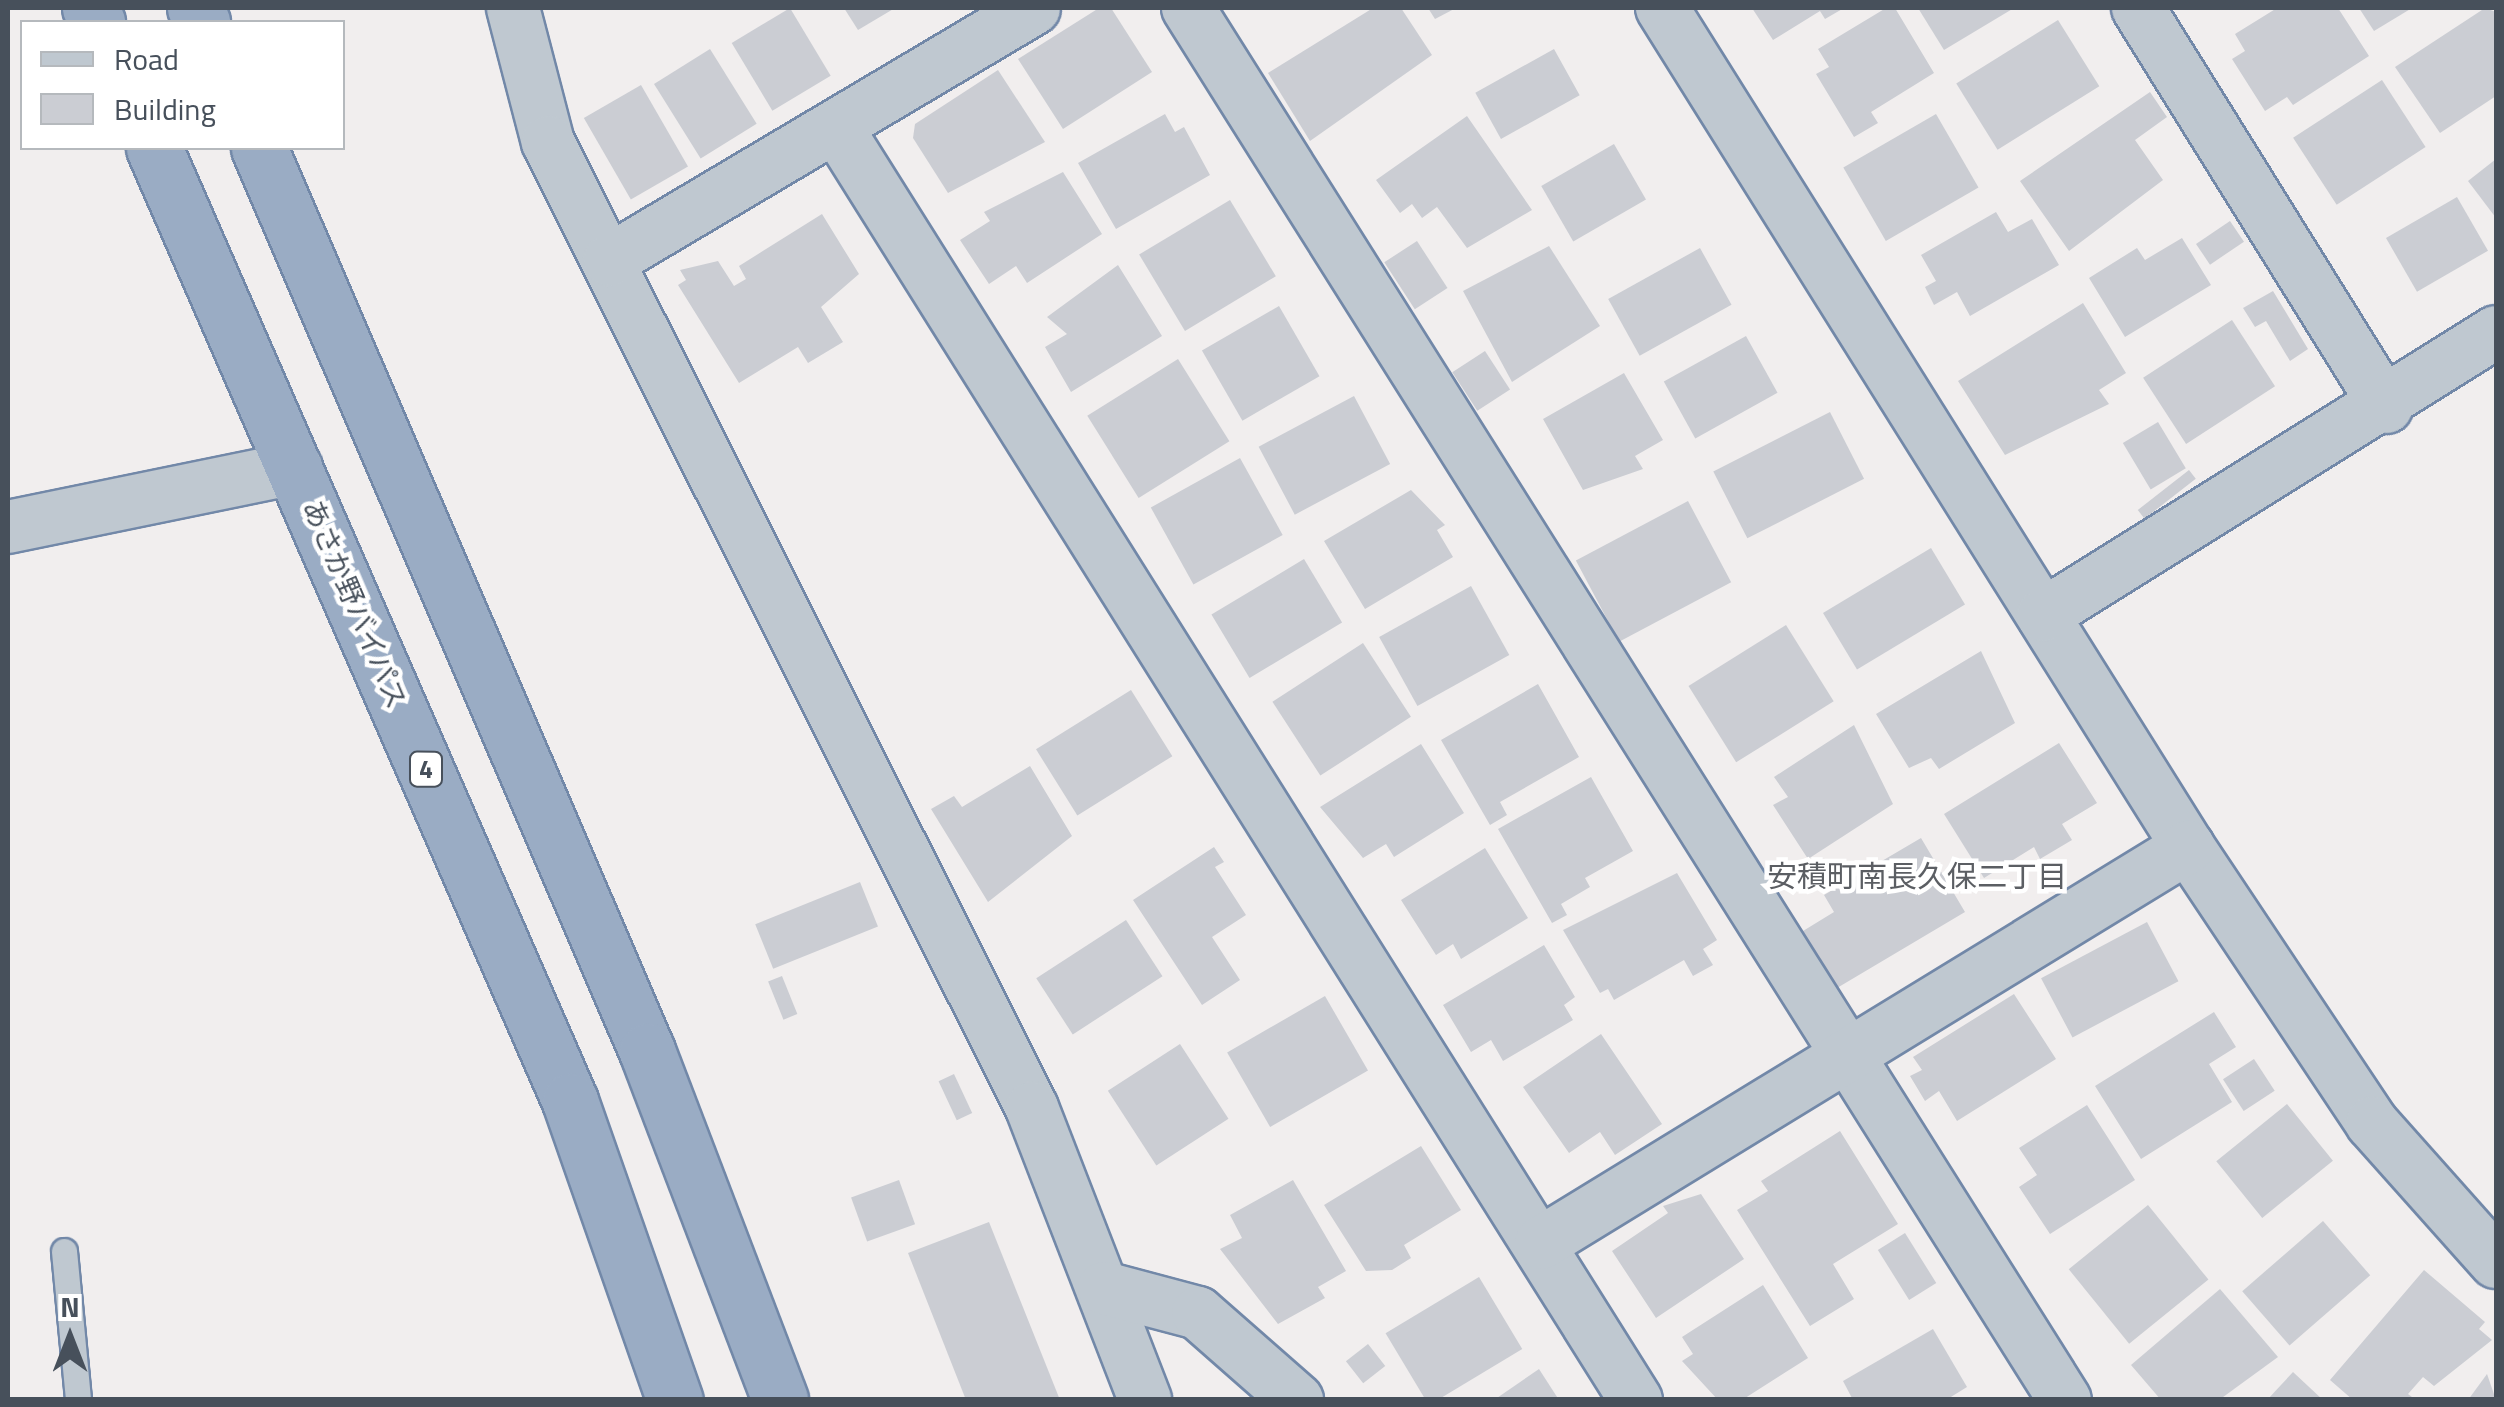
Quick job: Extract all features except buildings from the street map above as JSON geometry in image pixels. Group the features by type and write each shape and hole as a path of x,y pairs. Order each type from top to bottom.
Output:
{"highway":[{"name":"あさか野バイパス","path":"155,150 570,1100 675,1400"},
{"path":"263,150 647,1051 780,1400"}],"street":[{"path":"514,8 548,142 1032,1108 1145,1400"},
{"path":"610,260 838,130 1033,8"},
{"path":"1188,8 1844,1056 2065,1400"},
{"path":"1662,8 2188,847 2372,1123 2496,1262"},
{"path":"2138,8 2386,408"},
{"path":"838,130 1541,1243 1636,1400"},
{"path":"2043,615 2386,408 2496,332"},
{"path":"8,527 296,468"},
{"path":"1541,1243 2188,847"},
{"path":"1104,1288 1198,1312 1298,1400"}],"lane":[{"path":"64,1251 78,1400"}],"district":[{"name":"安積町南長久保二丁目","path":"1917,876"}]}
